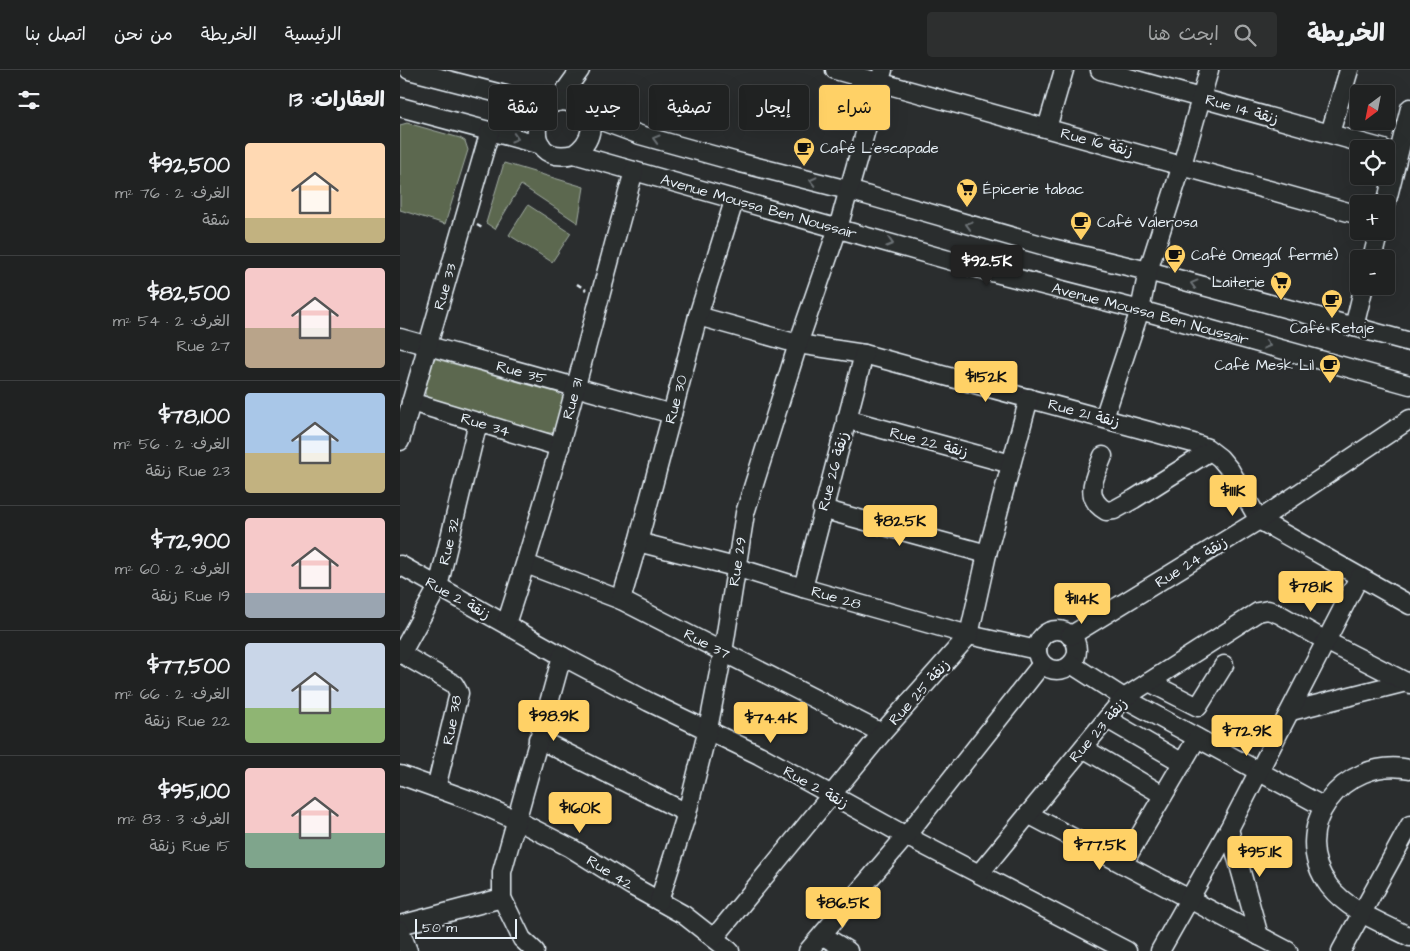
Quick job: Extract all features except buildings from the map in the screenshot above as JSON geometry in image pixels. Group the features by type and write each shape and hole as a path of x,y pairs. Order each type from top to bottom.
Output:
{"street":[{"path":"409,70 489,89"},
{"path":"557,99 580,70"},
{"path":"584,70 584,85"},
{"name":"Rue 16 زنقة","path":"835,70 882,76 1047,128 1350,212"},
{"path":"1047,128 1064,70"},
{"name":"Rue 14 زنقة","path":"1100,70 1354,140"},
{"path":"1104,418 1140,310 1148,272 1182,165 1208,70"},
{"path":"1330,133 1349,70"},
{"name":"Rue 29","path":"659,901 687,813 708,730 723,652 735,566 745,513 798,344 838,228 882,76"},
{"path":"400,107 541,146"},
{"path":"1395,152 1410,108"},
{"path":"536,130 537,138 541,146 556,156 574,154 582,150 587,143 590,130"},
{"path":"628,130 1052,248 1410,342"},
{"name":"Rue 33","path":"400,441 490,131"},
{"name":"Avenue Moussa Ben Noussair","path":"574,154 734,201 1410,385"},
{"name":"Rue 31","path":"506,624 526,564 560,447 634,171"},
{"name":"Rue 30","path":"621,600 698,316 734,201"},
{"path":"1354,327 1362,295"},
{"name":"Rue 21 زنقة","path":"698,316 798,344 864,354 1193,443 1220,458 1230,470 1259,520"},
{"name":"Rue 35","path":"400,338 672,414"},
{"name":"Rue 26 زنقة","path":"802,588 864,354"},
{"name":"Rue 25 زنقة","path":"714,938 882,733 969,635 987,554 1029,398"},
{"name":"Rue 34","path":"411,402 560,447"},
{"name":"Rue 22 زنقة","path":"846,419 1011,464"},
{"name":"Rue 24 زنقة","path":"1070,636 1259,520 1410,419"},
{"name":"Rue 32","path":"400,654 438,587 478,422"},
{"path":"1102,456 1094,481 1092,495 1094,502 1106,511 1114,510 1134,499 1210,451"},
{"path":"822,510 987,554"},
{"path":"1259,520 1410,605"},
{"name":"Rue 28","path":"638,542 735,566 802,588 1040,657"},
{"name":"Rue 37","path":"526,564 621,600 882,733"},
{"name":"Rue 2 زنقة","path":"400,565 562,656 649,702 708,730 1127,951"},
{"path":"1160,951 1188,898 1229,829 1359,577"},
{"name":"Rue 23 زنقة","path":"980,874 1124,698 1263,610 1279,614 1326,641"},
{"path":"848,951 815,945 906,836 1040,657 1040,640 1048,633 1058,631 1070,636 1074,642 1075,658 1064,669 1049,669 1040,657"},
{"path":"1326,641 1408,683"},
{"name":"Rue 38","path":"400,654 454,684 459,693 436,788"},
{"path":"535,951 522,939 502,898 502,872 562,656"},
{"path":"1071,664 1124,698 1324,808"},
{"path":"1149,682 1198,707 1224,665"},
{"path":"1291,711 1408,683"},
{"path":"1106,719 1183,763"},
{"path":"1123,864 1197,738"},
{"path":"538,739 687,813"},
{"path":"1083,748 1164,796"},
{"path":"1410,769 1383,768 1350,780 1338,788 1324,808 1315,837 1314,847 1319,869 1336,894 1363,912 1410,937"},
{"name":"Rue 42","path":"400,775 516,820 571,848 684,915 730,951"},
{"path":"1028,814 1288,951"},
{"path":"1341,951 1363,912 1404,848 1410,824"},
{"path":"1229,829 1259,936"},
{"path":"400,925 502,898"},
{"path":"400,930 408,951"}],"green space":[{"path":"407,123 465,141 468,150 445,224 400,210 400,125"},
{"path":"504,163 584,187 578,223 521,185 495,229 486,223"},
{"path":"528,205 571,233 552,262 509,235"},
{"path":"436,359 558,393 565,401 555,431 546,433 427,398 424,389 432,360"}],"place":[{"name":"Café L'escapade","path":"804,167"},
{"name":"Épicerie tabac","path":"967,208"},
{"name":"Café Valerosa","path":"1081,241"},
{"name":"Café Omega( fermé)","path":"1175,274"},
{"name":"Laiterie","path":"1281,301"},
{"name":"Café Retaje","path":"1332,319"},
{"name":"Café Mesk Lil","path":"1330,384"}]}
